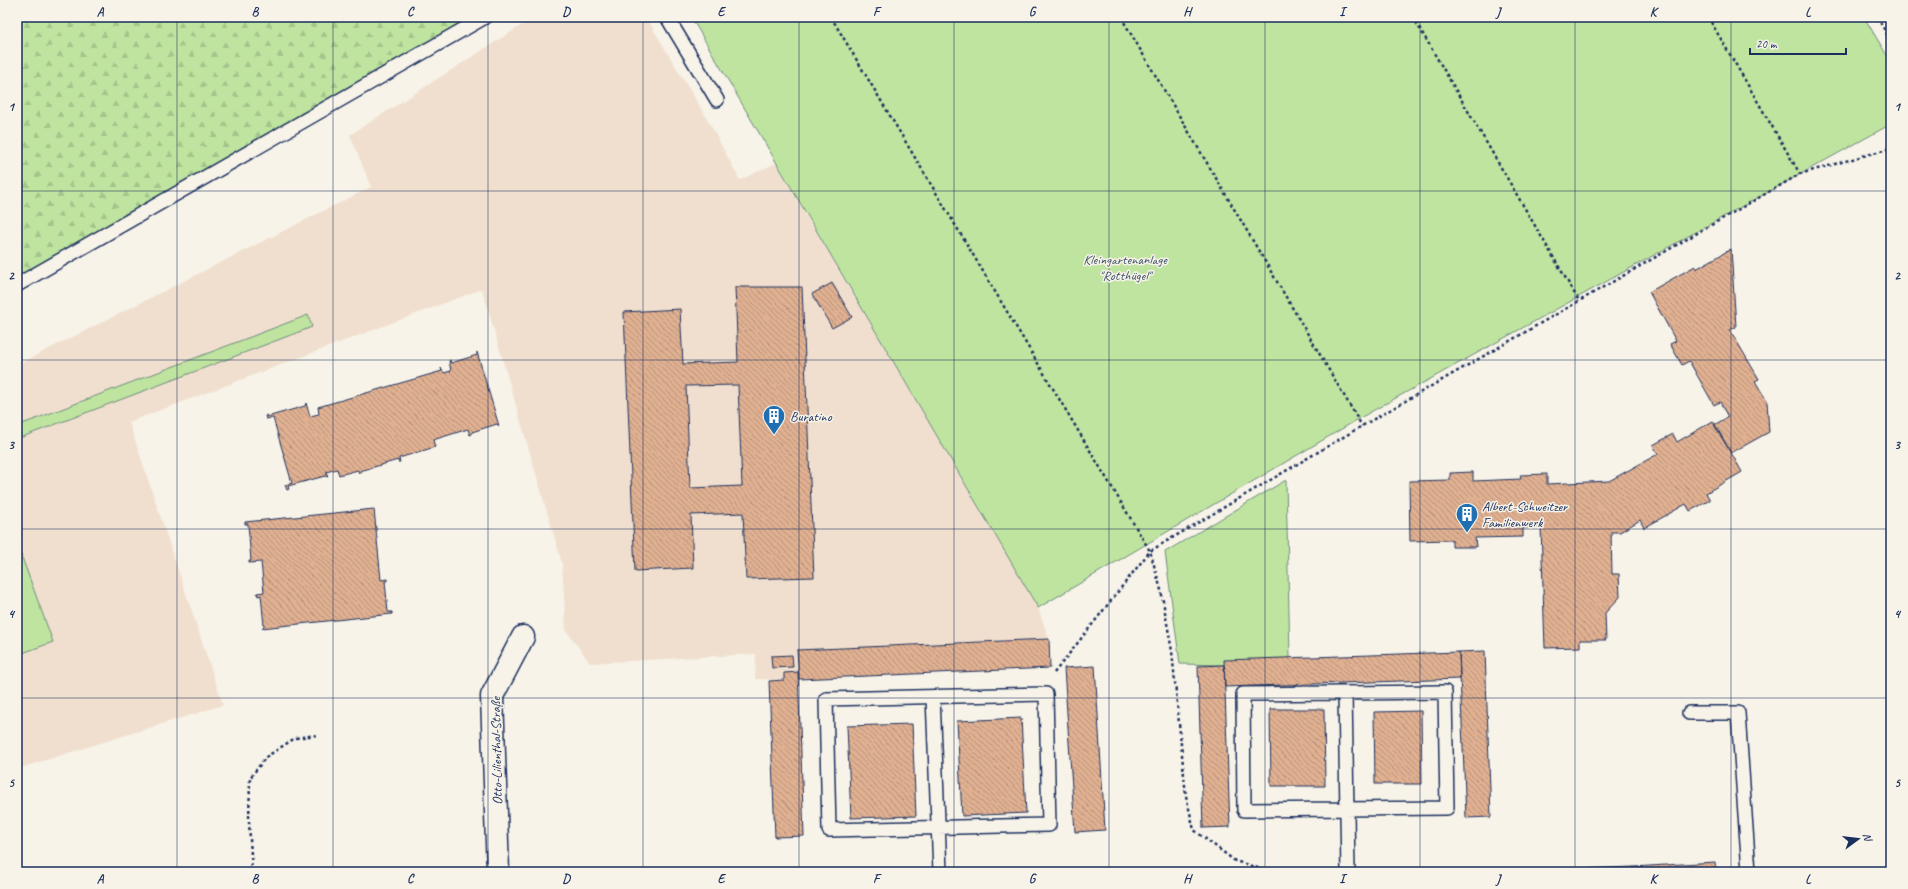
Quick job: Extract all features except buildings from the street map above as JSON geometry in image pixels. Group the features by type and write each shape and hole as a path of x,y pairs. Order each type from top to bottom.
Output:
{"street":[{"name":"Otto-Lilienthal-Straße","path":"498,872 492,696 523,637"}],"lane":[{"path":"17,285 484,17"},
{"path":"667,17 717,100"},
{"path":"1445,692 1447,808 1244,810 1243,694 1346,693 1445,692"},
{"path":"1346,693 1348,872"},
{"path":"1046,694 1049,825 829,830 826,699 933,697 1046,694"},
{"path":"933,697 940,872"},
{"path":"1690,713 1738,713 1749,872"}],"path":[{"path":"831,17 1150,551 1161,590 1172,651 1186,796 1194,830 1235,861 1271,872"},
{"path":"1121,17 1362,426"},
{"path":"1413,17 1578,301"},
{"path":"1708,17 1800,174"},
{"path":"1877,17 1891,41"},
{"path":"1046,694 1054,672 1150,551 1362,426 1800,174 1891,148"},
{"path":"252,872 249,822 250,778 266,757 295,738 318,735"}],"shaded area":[{"path":"534,17 646,17 706,117 740,180 776,163 1038,608 1049,639 797,650 798,672 784,673 784,680 755,679 756,654 590,663 566,630 562,563 482,289 129,422 223,705 17,769 17,365 371,187 350,135"}],"green space":[{"path":"17,17 484,17 17,285"},
{"name":"Kleingartenanlage ''Rotthügel''","path":"691,17 1864,17 1891,62 1891,124 1367,414 1038,608"},
{"path":"308,315 312,327 17,439 17,426"},
{"path":"1286,480 1290,658 1224,665 1180,664 1165,552"},
{"path":"17,544 53,642 17,655"}],"place":[{"name":"Buratino","path":"774,436"},
{"name":"Albert-Schweitzer Familienwerk","path":"1467,534"}]}
